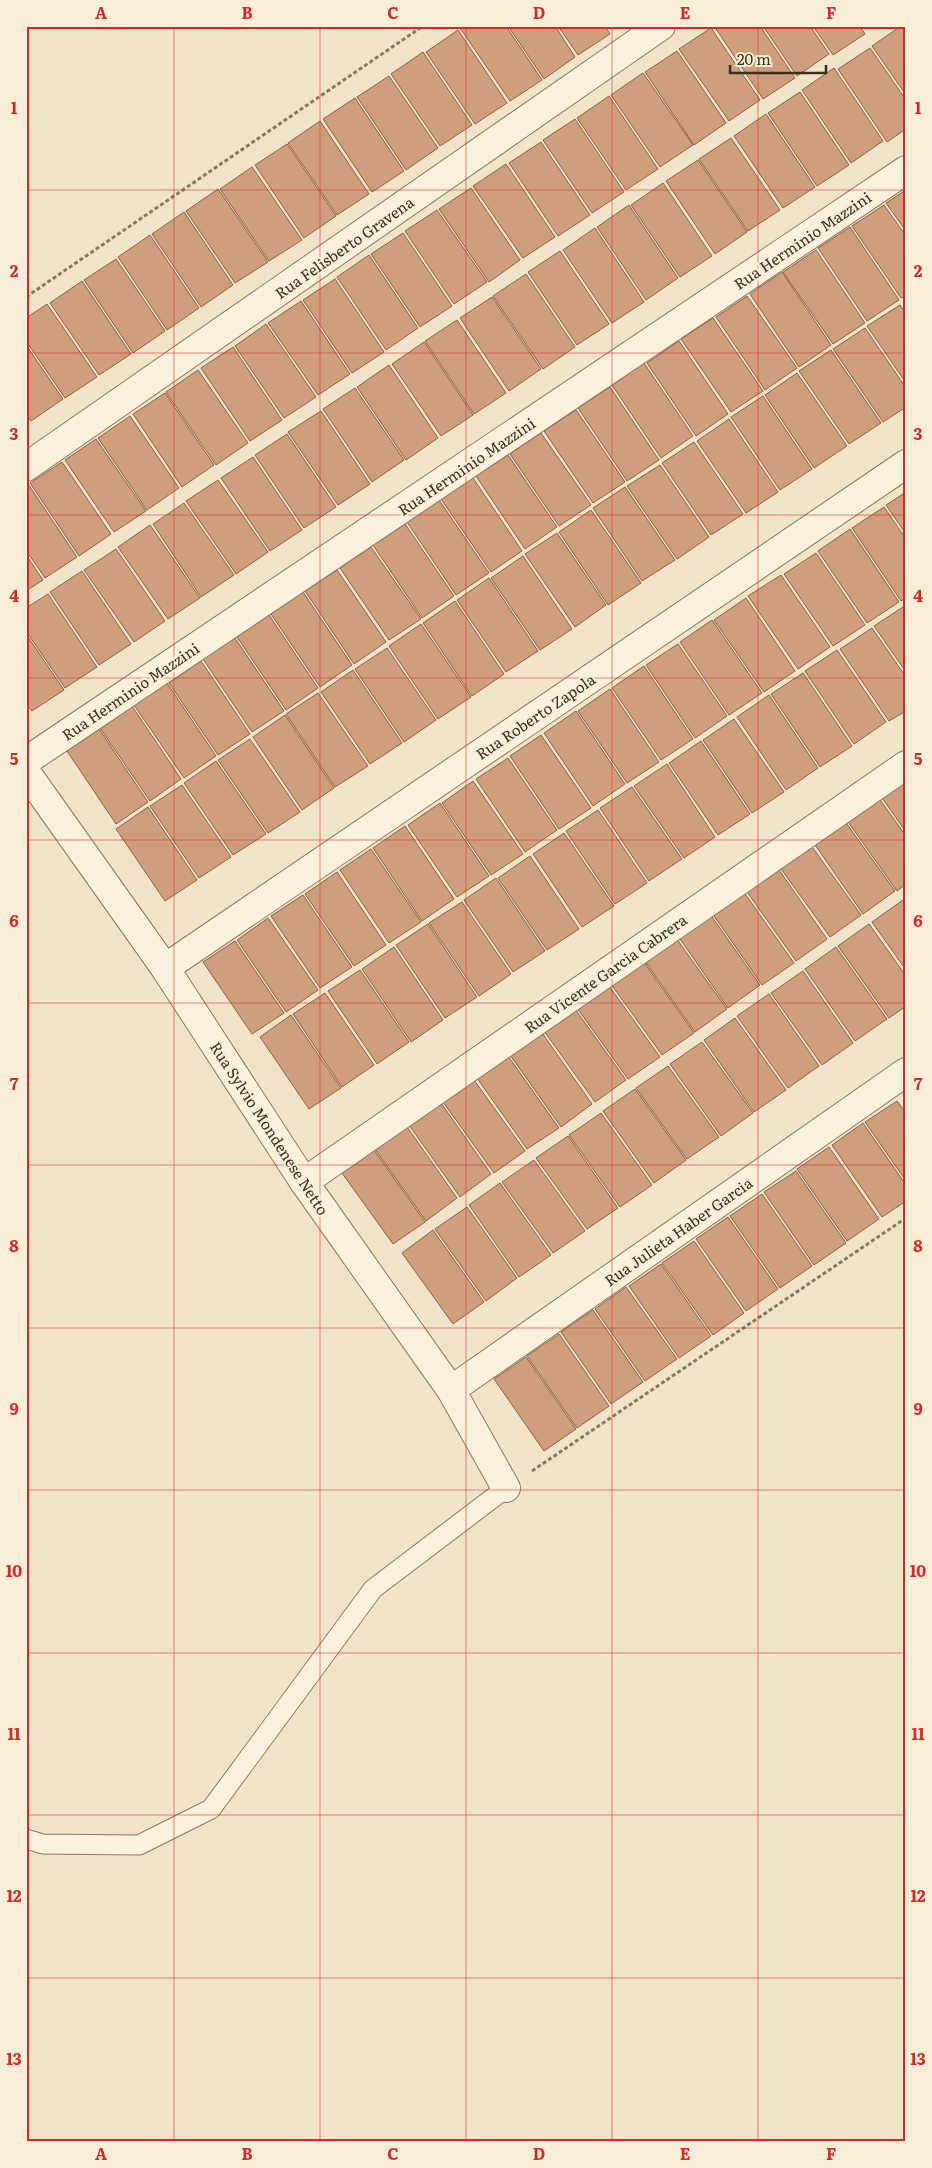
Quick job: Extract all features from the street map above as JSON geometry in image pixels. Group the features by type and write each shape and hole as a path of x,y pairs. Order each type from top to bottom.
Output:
{"street":[{"name":"Rua Felisberto Gravena","path":"26,467 661,26"},
{"name":"Rua Herminio Mazzini","path":"26,761 906,170"},
{"name":"Rua Roberto Zapola","path":"165,968 906,464"},
{"name":"Rua Vicente Garcia Cabrera","path":"304,1182 906,765"},
{"name":"Rua Sylvio Mondenese Netto","path":"26,772 165,968 304,1182 451,1390 506,1488"},
{"name":"Rua Julieta Haber Garcia","path":"451,1390 906,1072"}],"lane":[{"path":"26,1839 43,1844 138,1844 211,1810 373,1589 506,1488"}],"path":[{"path":"26,298 423,26"},
{"path":"506,1488 906,1218"}],"building":[{"path":"463,26 506,26 542,80 510,101 460,28"},
{"path":"508,26 555,26 575,57 544,79"},
{"path":"558,26 605,26 610,34 578,55"},
{"path":"714,26 760,26 795,78 763,99"},
{"path":"763,26 810,26 829,54 797,76"},
{"path":"813,26 860,26 865,34 833,55"},
{"path":"901,26 906,27 906,95 872,46"},
{"path":"711,28 760,100 729,121 679,49"},
{"path":"458,30 507,103 475,124 426,52"},
{"path":"870,48 906,100 906,129 887,142 838,69"},
{"path":"677,51 726,123 694,145 645,72"},
{"path":"423,52 472,125 440,146 391,74"},
{"path":"834,68 883,141 851,163 802,90"},
{"path":"643,73 693,145 660,167 611,95"},
{"path":"389,76 438,148 406,170 357,97"},
{"path":"800,92 849,165 817,186 768,113"},
{"path":"609,96 658,169 626,190 577,118"},
{"path":"355,98 404,171 372,192 323,119"},
{"path":"766,114 815,187 783,208 734,136"},
{"path":"575,119 624,192 592,213 543,140"},
{"path":"320,121 369,194 337,215 288,143"},
{"path":"731,138 780,210 748,231 699,159"},
{"path":"541,142 590,215 558,236 509,163"},
{"path":"287,144 336,216 304,238 255,165"},
{"path":"698,160 747,232 715,254 666,181"},
{"path":"506,164 555,237 523,258 473,186"},
{"path":"252,167 302,240 269,261 220,189"},
{"path":"663,183 712,256 680,277 631,205"},
{"path":"471,188 520,260 489,282 439,209"},
{"path":"218,189 268,262 235,283 186,211"},
{"path":"906,190 906,231 886,203"},
{"path":"629,205 678,278 646,300 597,227"},
{"path":"884,205 906,236 906,296 901,298 852,226"},
{"path":"437,210 487,282 454,304 405,231"},
{"path":"184,212 233,285 201,307 152,234"},
{"path":"850,227 899,300 867,321 818,248"},
{"path":"595,228 644,302 612,323 563,250"},
{"path":"403,233 452,306 420,327 371,254"},
{"path":"150,235 199,308 167,330 118,257"},
{"path":"816,250 865,323 833,344 783,272"},
{"path":"560,251 609,324 577,345 528,272"},
{"path":"369,255 418,328 386,350 337,277"},
{"path":"116,259 165,331 133,353 84,280"},
{"path":"782,272 831,345 799,367 750,294"},
{"path":"526,274 575,347 543,369 493,296"},
{"path":"335,279 384,352 352,373 303,300"},
{"path":"82,281 131,354 99,375 50,303"},
{"path":"747,296 797,368 765,390 716,317"},
{"path":"492,297 541,369 509,391 460,318"},
{"path":"301,301 350,374 318,395 268,323"},
{"path":"47,304 97,377 65,398 26,341 26,318"},
{"path":"900,305 906,314 906,383 867,326"},
{"path":"713,318 763,391 731,412 681,339"},
{"path":"457,320 506,393 474,414 425,341"},
{"path":"266,324 316,397 284,418 235,346"},
{"path":"865,328 906,388 906,407 883,422 833,349"},
{"path":"679,341 728,414 696,436 647,363"},
{"path":"424,342 473,415 441,436 392,364"},
{"path":"26,345 63,399 31,421 26,414"},
{"path":"233,347 282,420 250,441 201,368"},
{"path":"831,350 881,423 849,444 799,371"},
{"path":"644,363 693,436 661,458 612,385"},
{"path":"389,365 438,438 406,460 357,387"},
{"path":"198,370 248,443 216,465 166,392"},
{"path":"797,373 847,446 814,468 765,395"},
{"path":"610,387 659,460 627,481 578,408"},
{"path":"355,388 404,460 372,482 323,409"},
{"path":"165,393 214,465 182,487 133,414"},
{"path":"763,396 812,469 780,490 731,417"},
{"path":"576,410 625,482 593,503 544,431"},
{"path":"321,411 370,484 338,505 288,432"},
{"path":"130,416 179,488 147,510 98,438"},
{"path":"729,419 778,492 746,513 697,441"},
{"path":"541,433 591,505 559,526 510,454"},
{"path":"287,434 336,507 304,528 255,455"},
{"path":"96,439 146,511 114,532 65,460"},
{"path":"694,442 743,514 711,535 662,463"},
{"path":"508,455 557,527 525,549 476,476"},
{"path":"253,457 302,530 270,551 221,478"},
{"path":"62,462 111,534 79,556 30,483"},
{"path":"660,465 709,537 677,559 627,486"},
{"path":"473,478 522,551 491,572 441,499"},
{"path":"218,480 268,552 236,574 186,501"},
{"path":"28,484 77,557 45,578 26,550 26,485"},
{"path":"625,487 675,560 642,581 593,508"},
{"path":"906,492 906,534 886,505"},
{"path":"439,500 489,573 456,595 407,522"},
{"path":"184,503 234,575 201,597 153,524"},
{"path":"884,507 906,539 906,598 901,601 852,528"},
{"path":"591,510 641,583 608,605 559,532"},
{"path":"405,524 454,596 422,618 373,545"},
{"path":"150,525 200,598 168,619 118,547"},
{"path":"850,529 899,602 867,623 818,551"},
{"path":"557,533 606,605 575,627 525,554"},
{"path":"371,547 421,619 389,640 340,568"},
{"path":"116,549 165,621 134,642 84,570"},
{"path":"816,553 865,625 833,646 784,574"},
{"path":"26,555 43,580 26,591"},
{"path":"523,556 572,629 540,650 491,578"},
{"path":"337,570 386,642 354,664 305,591"},
{"path":"82,571 131,644 99,665 50,592"},
{"path":"781,575 830,647 798,669 748,596"},
{"path":"489,578 538,651 506,672 457,600"},
{"path":"303,592 352,665 320,687 271,614"},
{"path":"48,594 97,667 65,688 26,631 26,608"},
{"path":"746,598 795,671 764,692 714,620"},
{"path":"455,601 504,674 472,696 423,623"},
{"path":"906,605 906,672 874,626"},
{"path":"269,615 318,688 286,710 237,637"},
{"path":"712,620 762,693 729,715 680,642"},
{"path":"421,624 471,697 438,719 389,646"},
{"path":"872,628 906,677 906,711 889,721 840,649"},
{"path":"26,634 64,690 32,711 26,703"},
{"path":"235,638 284,711 252,732 203,659"},
{"path":"678,644 727,716 695,738 646,665"},
{"path":"387,648 436,720 404,742 355,669"},
{"path":"837,650 886,722 854,744 805,671"},
{"path":"201,661 250,734 218,755 169,683"},
{"path":"644,666 693,739 661,760 612,688"},
{"path":"353,670 402,743 370,764 321,692"},
{"path":"803,673 852,746 820,767 771,694"},
{"path":"167,683 216,756 184,778 134,705"},
{"path":"610,689 659,762 627,783 578,711"},
{"path":"318,693 368,766 335,787 286,714"},
{"path":"769,695 818,768 786,790 737,717"},
{"path":"132,706 181,779 150,801 100,728"},
{"path":"576,711 625,784 593,806 544,733"},
{"path":"285,715 334,788 302,810 253,737"},
{"path":"734,719 784,792 752,813 703,740"},
{"path":"99,729 148,802 116,824 67,751"},
{"path":"541,735 591,808 559,829 510,756"},
{"path":"250,739 300,812 268,833 218,760"},
{"path":"701,741 750,814 718,835 669,763"},
{"path":"508,758 557,830 525,852 476,779"},
{"path":"216,761 266,834 233,855 184,783"},
{"path":"667,764 715,837 684,858 634,786"},
{"path":"906,777 906,832 880,795"},
{"path":"473,781 523,854 491,875 442,803"},
{"path":"182,785 231,857 199,878 150,806"},
{"path":"632,787 682,859 649,881 600,808"},
{"path":"878,797 906,836 906,884 897,891 846,819"},
{"path":"440,803 489,876 457,897 408,825"},
{"path":"148,807 197,880 165,901 116,829"},
{"path":"598,810 647,883 615,904 566,831"},
{"path":"844,820 895,891 863,914 813,842"},
{"path":"405,826 454,899 422,921 373,848"},
{"path":"564,833 614,906 582,927 533,854"},
{"path":"810,844 861,915 830,937 779,866"},
{"path":"371,849 421,922 389,943 340,870"},
{"path":"530,856 579,929 547,950 498,878"},
{"path":"777,867 827,939 796,961 745,889"},
{"path":"337,872 386,945 354,966 305,894"},
{"path":"496,878 545,951 513,972 464,900"},
{"path":"743,891 794,963 762,985 712,913"},
{"path":"303,895 352,967 320,988 271,916"},
{"path":"903,900 906,903 906,970 872,922"},
{"path":"462,902 511,974 479,996 429,923"},
{"path":"710,914 760,985 728,1008 678,936"},
{"path":"268,918 318,990 286,1012 237,940"},
{"path":"428,924 477,997 445,1018 396,945"},
{"path":"869,924 906,976 906,1006 889,1018 838,946"},
{"path":"676,938 727,1009 695,1032 644,960"},
{"path":"235,941 284,1013 252,1034 203,962"},
{"path":"394,947 443,1020 411,1042 362,969"},
{"path":"836,947 887,1019 855,1041 805,969"},
{"path":"643,961 694,1033 662,1055 611,984"},
{"path":"360,970 409,1042 377,1064 328,991"},
{"path":"803,971 853,1043 822,1065 771,993"},
{"path":"609,986 660,1057 628,1079 577,1008"},
{"path":"325,993 374,1065 342,1087 293,1014"},
{"path":"769,994 819,1066 788,1088 737,1016"},
{"path":"575,1009 626,1080 595,1102 544,1031"},
{"path":"291,1015 341,1088 309,1109 260,1037"},
{"path":"735,1018 786,1090 754,1112 704,1040"},
{"path":"542,1033 592,1104 561,1127 510,1055"},
{"path":"702,1042 753,1113 721,1136 670,1064"},
{"path":"508,1056 559,1128 527,1149 477,1078"},
{"path":"668,1066 719,1137 687,1159 636,1088"},
{"path":"474,1080 525,1151 494,1173 443,1102"},
{"path":"635,1089 686,1160 654,1183 603,1111"},
{"path":"897,1101 906,1113 906,1181 865,1122"},
{"path":"441,1103 491,1174 460,1197 409,1125"},
{"path":"601,1113 652,1185 620,1207 569,1135"},
{"path":"863,1123 906,1185 906,1201 882,1217 832,1145"},
{"path":"407,1127 457,1198 426,1221 375,1149"},
{"path":"568,1136 618,1208 587,1229 536,1158"},
{"path":"829,1147 879,1219 847,1241 797,1169"},
{"path":"374,1150 425,1222 393,1244 342,1173"},
{"path":"534,1160 585,1231 553,1253 502,1182"},
{"path":"796,1171 846,1243 814,1265 764,1192"},
{"path":"500,1183 551,1255 519,1277 469,1205"},
{"path":"762,1194 812,1266 780,1288 730,1216"},
{"path":"467,1207 517,1278 486,1301 435,1229"},
{"path":"728,1217 778,1289 746,1311 696,1239"},
{"path":"433,1230 484,1302 453,1324 402,1253"},
{"path":"694,1241 744,1313 713,1335 662,1263"},
{"path":"661,1264 711,1336 679,1358 629,1286"},
{"path":"626,1287 677,1359 645,1381 595,1309"},
{"path":"593,1310 643,1382 611,1404 561,1332"},
{"path":"559,1334 609,1406 577,1428 527,1356"},
{"path":"526,1357 576,1429 544,1451 494,1379"}]}
